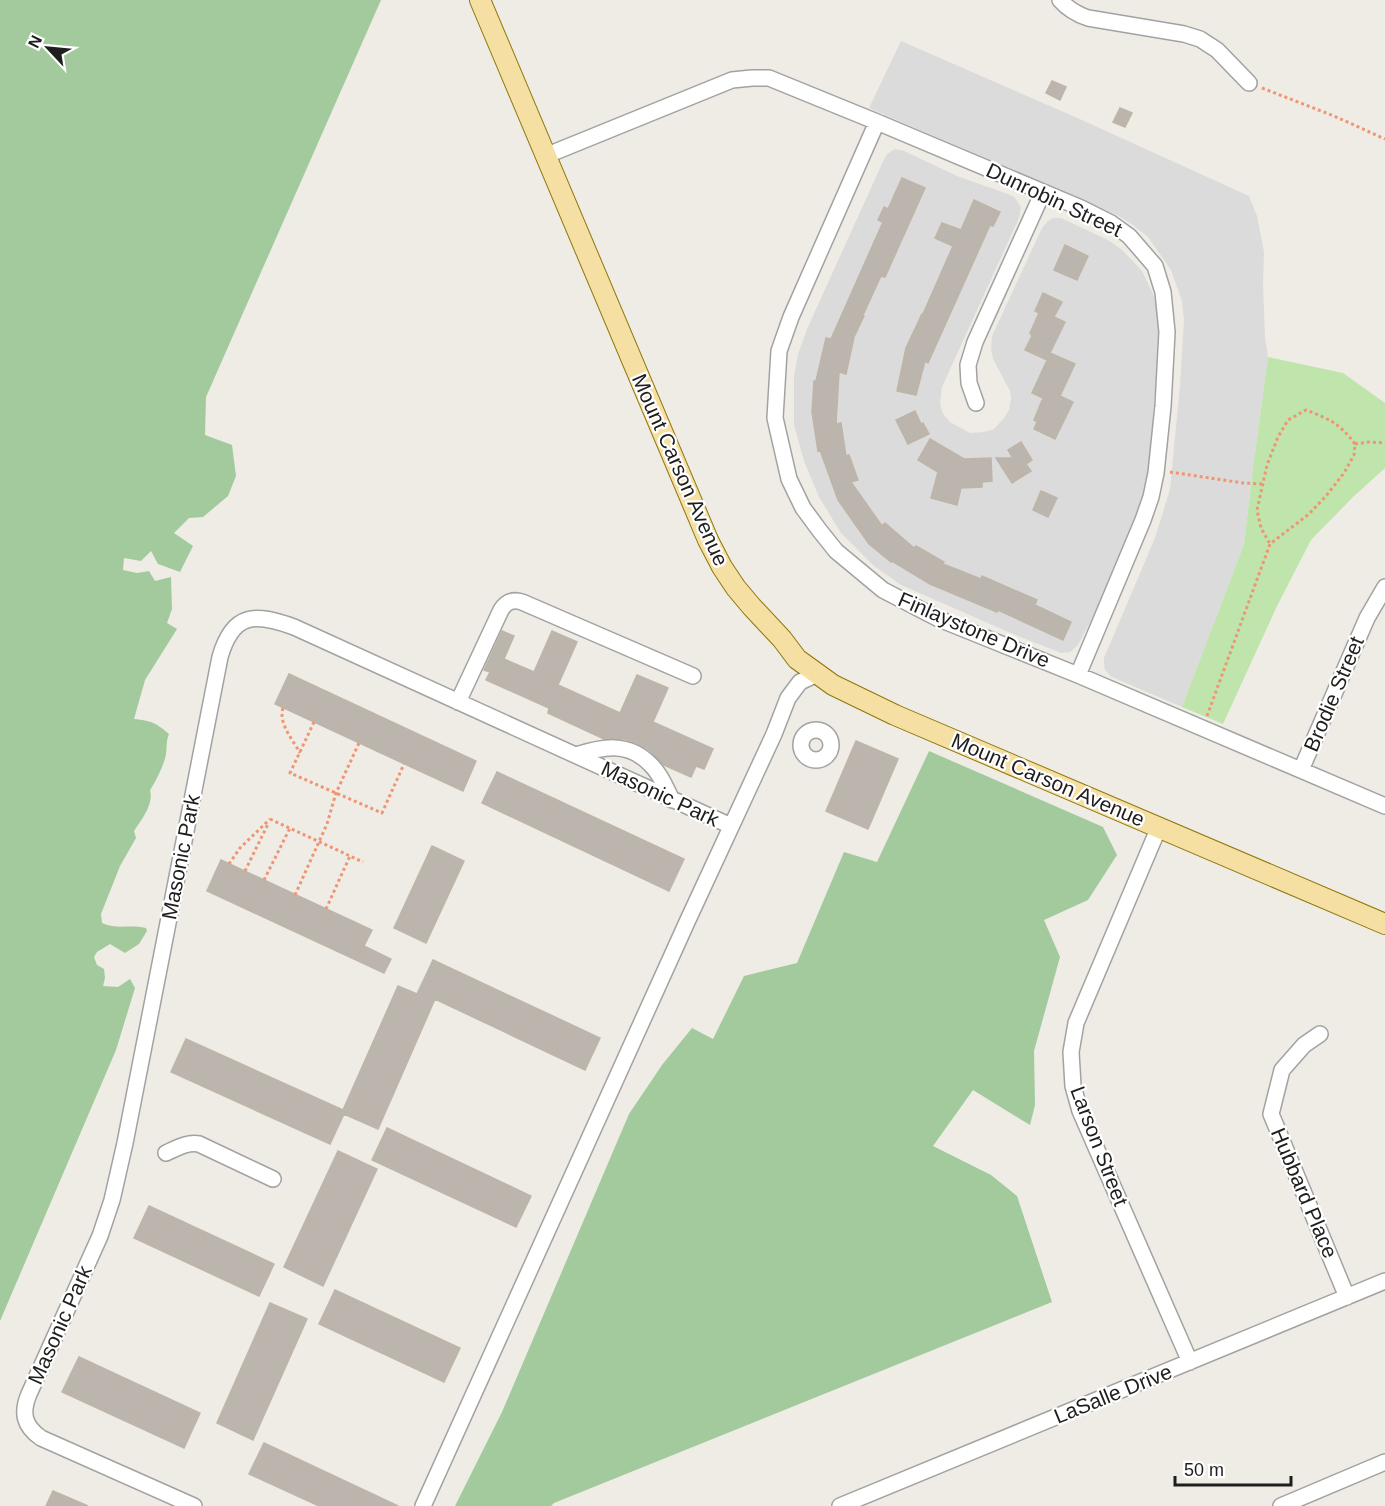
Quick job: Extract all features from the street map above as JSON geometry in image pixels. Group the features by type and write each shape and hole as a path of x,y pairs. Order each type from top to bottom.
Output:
{"main road":[{"name":"Mount Carson Avenue","path":"480,0 708,540 722,567 752,607 797,659 833,685 863,701 1385,924"}],"street":[{"path":"1060,0 1073,12 1088,18 1184,34 1200,39 1217,50 1249,83"},
{"name":"Dunrobin Street","path":"545,156 723,83 732,80 769,78 1081,208 1111,223 1129,236 1155,266 1163,292 1167,332 1163,406 1156,470 1151,497 1143,520 1078,675"},
{"name":"Finlaystone Drive","path":"877,122 791,317 779,351 775,418 789,479 803,508 836,552 883,590 939,619 1078,675 1385,806"},
{"path":"976,403 969,383 968,365 975,342 1043,192"},
{"name":"Brodie Street","path":"1301,770 1367,618 1385,587"},
{"path":"458,702 501,610 506,603 514,600 693,676"},
{"name":"Masonic Park","path":"194,1506 41,1438 29,1427 24,1409 100,1236 117,1181 217,673 224,645 231,631 243,621 259,618 306,632 731,826"},
{"name":"Masonic Park","path":"423,1506 774,734 788,698 800,682 816,674"},
{"path":"576,755 612,747 637,754 651,764 672,800"},
{"name":"Larson Street","path":"1159,826 1076,1023 1071,1052 1073,1086 1080,1111 1190,1362"},
{"name":"Hubbard Place","path":"1320,1034 1304,1045 1282,1070 1271,1114 1347,1297"},
{"path":"166,1153 186,1144 199,1144 273,1179"},
{"name":"LaSalle Drive","path":"840,1506 1385,1281"},
{"path":"1281,1506 1385,1462"}],"path":[{"path":"1249,83 1385,138"},
{"path":"1203,729 1270,544 1309,514 1326,496 1344,473 1354,454 1355,444 1345,431 1336,423 1306,410 1288,420 1278,437 1267,465 1257,510 1261,528 1270,544"},
{"path":"1355,444 1385,443"},
{"path":"1156,470 1263,484"},
{"path":"284,708 281,715 282,721 300,753"},
{"path":"314,722 290,773 382,813 404,764"},
{"path":"295,895 327,824 336,793 359,743"},
{"path":"270,819 363,862"},
{"path":"229,864 240,848 270,819"},
{"path":"245,872 270,819"},
{"path":"264,880 290,828"},
{"path":"326,909 351,856"}],"shaded area":[{"path":"901,41 1249,196 1257,216 1264,252 1265,337 1268,357 1244,544 1182,707 1112,677 1105,670 1104,664 1104,658 1155,538 1170,489 1184,320 1182,301 1171,270 1148,237 1117,215 869,108"},
{"path":"895,149 957,176 1008,194 1014,197 1021,207 1019,218 942,387 940,403 943,414 950,422 970,433 984,432 994,429 1009,410 1010,391 993,359 992,336 1042,228 1053,218 1061,218 1108,240 1121,249 1142,271 1154,296 1160,327 1149,465 1141,508 1105,594 1078,645 1070,652 1061,653 1013,634 901,585 874,566 841,533 819,497 804,461 794,425 794,376 798,354 807,329 881,166 887,154"}],"green space":[{"path":"0,0 381,0 206,397 205,435 232,445 236,476 228,496 203,517 189,518 174,533 193,546 180,572 158,564 151,551 141,561 124,558 123,570 137,573 149,571 155,581 171,577 172,609 167,623 177,629 145,680 134,719 153,723 169,734 165,758 160,773 150,790 149,806 134,831 136,838 120,866 101,914 102,923 146,928 147,931 139,944 125,953 110,944 97,952 94,957 97,965 104,969 103,986 118,987 130,979 135,988 116,1050 0,1321"},
{"path":"1268,357 1343,373 1385,403 1385,468 1311,540 1277,606 1223,724 1182,707 1244,544"},
{"path":"929,751 1103,827 1117,855 1088,900 1044,920 1060,957 1034,1051 1035,1105 1030,1125 973,1090 933,1146 991,1175 1017,1196 1052,1302 551,1506 455,1506 502,1412 629,1114 662,1065 692,1028 713,1039 744,976 797,963 844,852 877,862"}],"building":[{"path":"1052,81 1066,87 1060,100 1046,93"},
{"path":"1120,108 1132,113 1125,127 1113,122"},
{"path":"902,178 925,188 885,277 881,276 863,315 854,337 846,374 839,372 836,424 841,423 846,456 849,455 858,480 851,482 882,526 885,523 914,548 916,546 944,562 943,564 981,579 982,576 1037,600 1035,605 1071,622 1063,640 998,610 997,612 930,584 891,562 869,544 838,500 820,450 818,451 812,412 814,381 816,381 826,338 831,339 883,222 878,220 884,207 888,209"},
{"path":"974,200 1000,212 993,226 990,225 928,363 925,361 916,395 897,391 906,348 953,246 935,238 942,223 961,230"},
{"path":"1065,245 1088,256 1077,280 1054,270"},
{"path":"1043,293 1062,302 1054,317 1065,322 1050,353 1075,364 1060,396 1073,402 1055,439 1034,429 1037,422 1034,420 1043,398 1032,393 1048,358 1047,360 1025,350 1032,336 1030,333 1039,313 1035,311"},
{"path":"915,411 929,434 908,444 896,420"},
{"path":"930,439 964,459 991,458 992,481 982,482 982,487 961,488 957,505 931,498 938,472 918,460"},
{"path":"1021,442 1032,460 1026,464 1031,471 1012,483 996,458 1013,458 1008,450"},
{"path":"1041,491 1057,498 1048,517 1033,510"},
{"path":"502,631 514,636 504,659 534,672 552,631 577,642 558,685 620,713 637,675 668,688 653,722 713,749 704,769 696,766 691,777 664,765 648,749 637,743 625,739 604,739 548,713 549,708 486,680 490,672 484,670"},
{"path":"289,674 476,761 463,791 275,704"},
{"path":"856,741 898,759 868,829 826,811"},
{"path":"497,772 684,859 669,891 482,803"},
{"path":"432,846 464,861 426,943 394,928"},
{"path":"221,860 372,930 364,946 391,959 384,973 207,891"},
{"path":"433,960 600,1038 585,1070 435,999 378,1129 344,1114 330,1144 171,1072 186,1039 343,1110 398,986 417,994"},
{"path":"387,1128 531,1196 516,1227 372,1160"},
{"path":"338,1151 377,1169 323,1286 284,1267"},
{"path":"149,1206 274,1264 259,1296 134,1238"},
{"path":"335,1290 460,1348 444,1382 319,1324"},
{"path":"270,1303 307,1319 253,1440 217,1423"},
{"path":"79,1357 200,1413 184,1448 62,1392"},
{"path":"264,1443 398,1506 319,1506 249,1474"},
{"path":"53,1491 88,1506 46,1506"}]}
